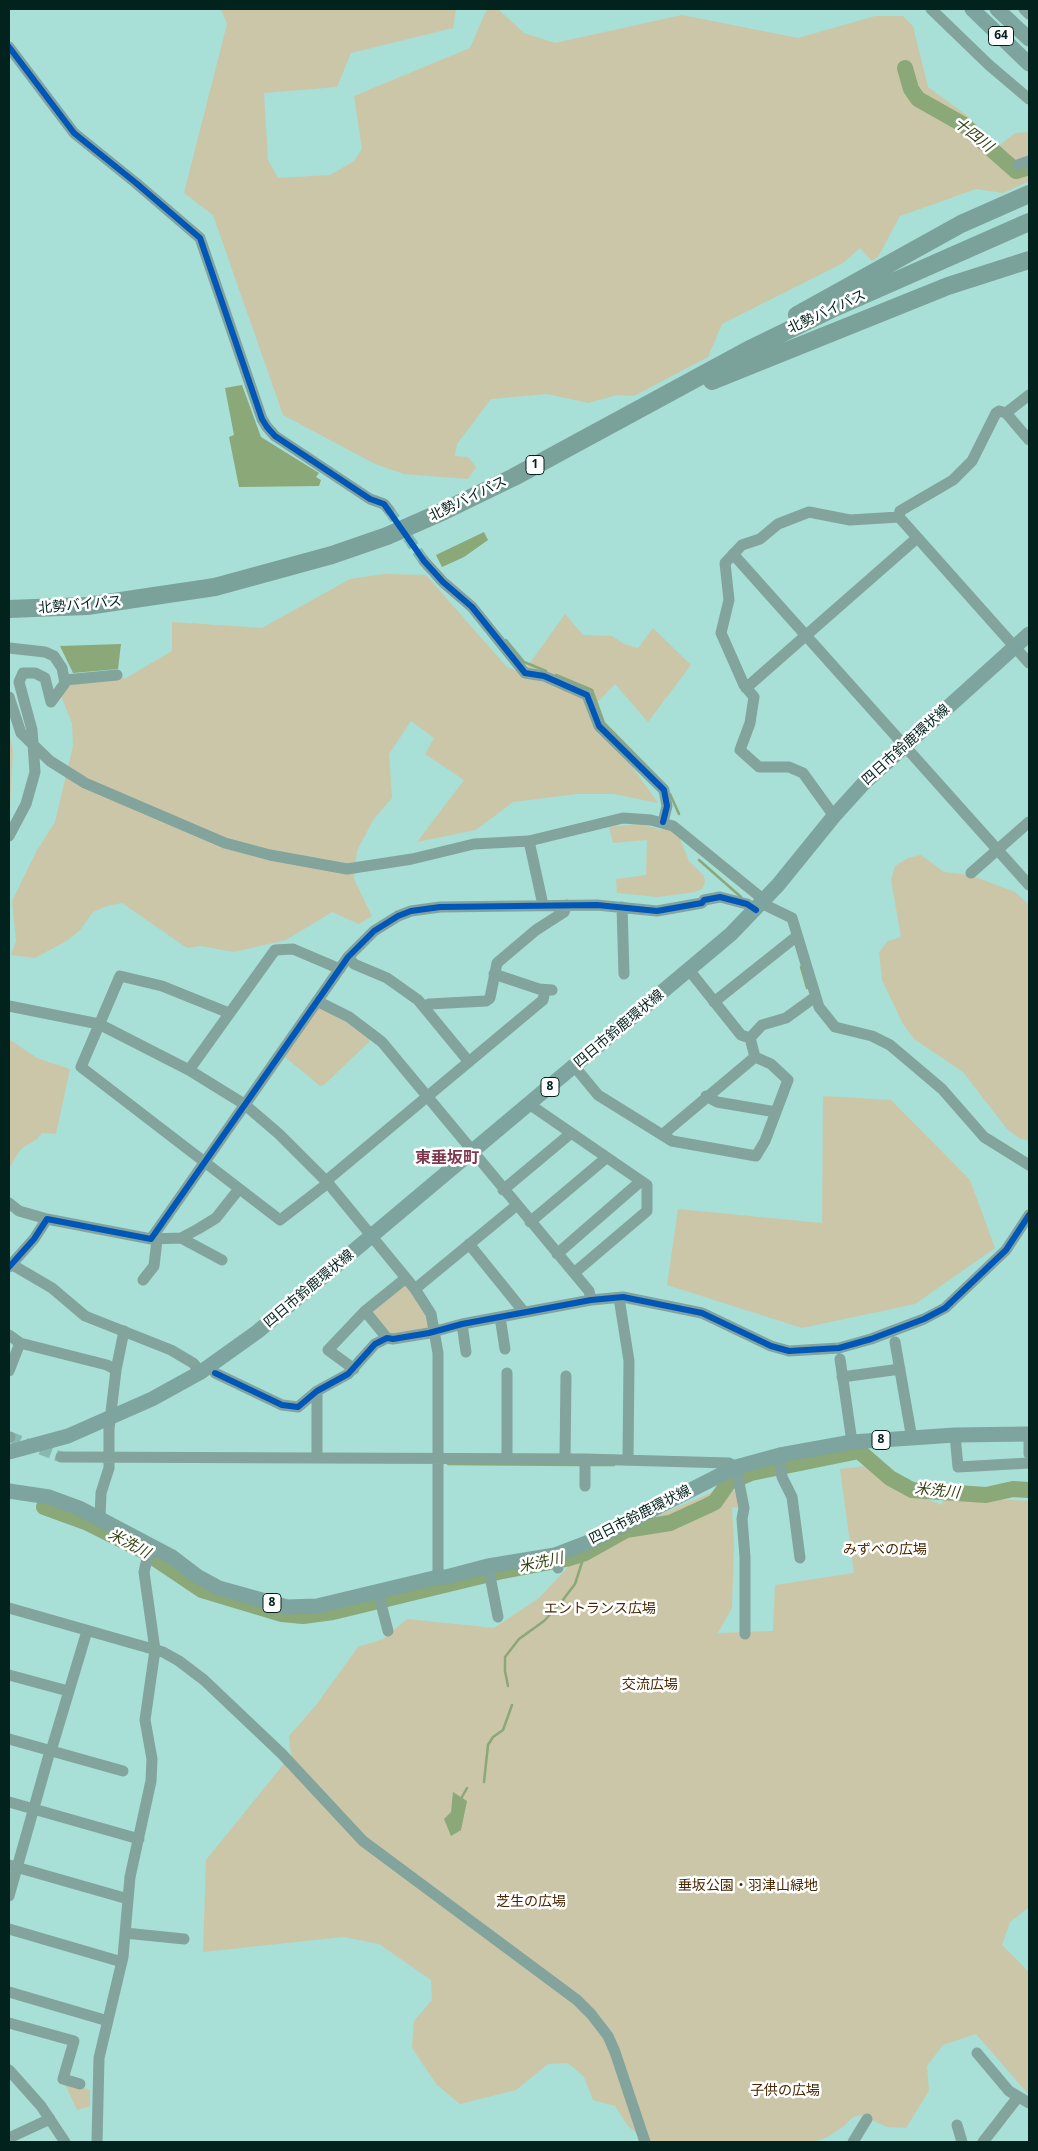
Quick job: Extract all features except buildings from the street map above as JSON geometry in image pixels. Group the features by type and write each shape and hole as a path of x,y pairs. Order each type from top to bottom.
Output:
{"highway":[{"name":"1","path":"634,414 830,295 961,224 1029,194"},
{"name":"北勢バイパス","path":"9,609 87,606 154,598 215,587 332,555 387,536 444,512 634,414 752,348 826,312 1029,222"},
{"name":"1","path":"634,414 922,296 1029,260"}],"main road":[{"name":"64","path":"972,9 1029,64"},
{"name":"64","path":"997,9 1029,40"},
{"name":"四日市鈴鹿環状線","path":"9,1442 68,1436 111,1418 208,1372 689,970 760,904 864,783 1029,634"},
{"name":"四日市鈴鹿環状線","path":"9,1491 49,1497 100,1518 151,1552 220,1588 287,1607 316,1606 380,1600 438,1576 446,1578 557,1560 589,1542 738,1474 781,1458 852,1442 955,1435 1029,1434"}],"street":[{"path":"931,9 989,65 1029,99"},
{"path":"1024,9 1029,14"},
{"path":"9,47 74,133 200,238 262,419 267,428 275,436 370,499 384,504 389,510"},
{"path":"1006,414 1029,395"},
{"path":"899,518 900,511 930,496 953,480 972,461 996,413 1000,411 1006,414 1029,440"},
{"path":"834,816 803,773 789,767 759,768 742,754 740,746 750,723 754,698 746,688 721,633 729,600 725,563 742,545 760,539 778,524 809,512 850,520 899,518"},
{"path":"899,518 1029,663"},
{"path":"746,688 917,538"},
{"path":"733,554 1029,885"},
{"path":"424,561 443,582 472,608 525,673 544,676 587,695 599,726 664,790 667,806 663,822"},
{"path":"9,648 45,652 54,656 62,668 60,689 51,702 45,678 35,673 23,673 19,682 32,730 35,772 26,804 9,836"},
{"path":"60,689 117,676"},
{"path":"9,697 21,733 50,761 85,783 225,843 270,855 353,868 412,859 474,844 529,841 623,818 663,822 673,826 700,847 760,904 771,910 789,915 812,998 832,1023 872,1036 890,1045 942,1089 984,1137 1029,1165"},
{"path":"971,873 1029,822"},
{"path":"529,841 543,905"},
{"path":"143,1280 154,1266 154,1240 203,1162 348,957 374,931 388,921 411,911 440,907 567,905 622,907 657,911 702,903 704,900 720,897 747,904 760,904"},
{"path":"424,1007 429,1004 486,1001 490,998 497,963 536,930 564,912 567,905"},
{"path":"622,907 624,974"},
{"path":"714,1002 796,936"},
{"path":"189,1070 275,950 293,949 340,969"},
{"path":"348,957 354,964 398,985 424,1007 469,1062"},
{"path":"689,970 741,1035 750,1038"},
{"path":"229,1013 162,986 120,976 81,1067 280,1220 543,1000 548,990 494,974"},
{"path":"750,1038 762,1025 786,1018 812,998"},
{"path":"317,1001 349,1017 378,1037 503,1190 574,1273 589,1292 591,1300"},
{"path":"9,1006 99,1024 189,1070 244,1104 279,1134 327,1182 373,1235 415,1289 432,1314 438,1353 438,1576"},
{"path":"750,1038 755,1057"},
{"path":"574,1066 598,1095 672,1142 756,1156 765,1141 788,1080 771,1064 755,1057"},
{"path":"662,1136 706,1096 755,1057"},
{"path":"706,1096 717,1102 776,1112"},
{"path":"529,1104 570,1134 647,1185 647,1211 574,1273"},
{"path":"503,1190 570,1134"},
{"path":"530,1222 606,1158"},
{"path":"557,1254 641,1181"},
{"path":"9,1203 19,1210 47,1219 154,1240 181,1238 216,1218 239,1189"},
{"path":"415,1289 517,1205"},
{"path":"47,1219 34,1239 10,1266 52,1288 85,1316 171,1350 208,1372 287,1407 298,1407 303,1405 317,1391 354,1369 375,1344 387,1338 394,1339 462,1324 591,1300 619,1298 663,1304 702,1313 771,1346 789,1351 839,1348 871,1339 924,1319 945,1308 1006,1250 1029,1214"},
{"path":"181,1238 222,1260"},
{"path":"469,1244 524,1312"},
{"path":"354,1369 328,1350 365,1311 406,1278"},
{"path":"619,1298 629,1361 628,1460"},
{"path":"365,1311 387,1338"},
{"path":"500,1317 505,1349"},
{"path":"462,1324 466,1352"},
{"path":"100,1518 101,1493 109,1468 109,1429 116,1370 124,1331"},
{"path":"9,1335 20,1343 107,1365 116,1370"},
{"path":"895,1342 912,1439"},
{"path":"9,1371 20,1343"},
{"path":"840,1359 852,1442"},
{"path":"842,1377 900,1369"},
{"path":"507,1373 507,1459"},
{"path":"565,1459 566,1376"},
{"path":"317,1391 317,1458"},
{"path":"1029,1434 1029,1454"},
{"path":"955,1435 958,1467 1029,1463"},
{"path":"61,1457 565,1459 585,1463 628,1460 730,1463 738,1474 744,1508 742,1519 745,1557 745,1634"},
{"path":"781,1458 782,1477 792,1496 800,1558"},
{"path":"585,1463 585,1486"},
{"path":"97,2142 98,2077 108,2021 122,1962 132,1868 152,1773 144,1720 155,1650 144,1578 151,1552"},
{"path":"489,1572 498,1617"},
{"path":"380,1600 388,1631"},
{"path":"9,1608 155,1650 179,1661 204,1680 282,1754 363,1840 577,2000 591,2014 608,2036 615,2052 645,2142"},
{"path":"9,1896 13,1866 34,1809 86,1631"},
{"path":"9,1675 68,1691"},
{"path":"9,1739 123,1771"},
{"path":"9,1802 139,1840"},
{"path":"13,1866 128,1899"},
{"path":"9,1929 122,1962"},
{"path":"124,1932 184,1939"},
{"path":"9,1992 108,2021"},
{"path":"9,2023 74,2041 63,2079 80,2084"},
{"path":"977,2053 1009,2091 1029,2104"},
{"path":"9,2070 50,2120 65,2142"},
{"path":"983,2142 1018,2097"},
{"path":"853,2142 867,2119"},
{"path":"9,2138 50,2120"},
{"path":"957,2125 962,2142"}],"green space":[{"path":"221,9 456,9 453,28 351,53 337,87 264,93 268,160 278,178 330,175 354,161 362,149 354,96 470,48 487,9 498,9 524,33 555,43 682,15 798,38 875,16 903,16 913,26 928,87 969,117 969,123 985,144 999,146 1015,133 1029,132 1029,181 1003,193 976,189 900,216 878,257 872,261 860,248 843,263 722,324 708,357 634,396 617,395 588,403 547,394 491,399 457,444 455,456 468,457 476,467 468,479 404,474 375,464 283,415 213,215 184,193 227,24"},
{"path":"384,574 426,575 506,666 522,674 565,614 583,635 612,636 624,644 638,648 653,628 691,665 648,722 615,684 591,709 658,803 614,794 577,794 513,802 476,830 417,842 464,780 425,754 434,738 411,721 389,754 392,798 373,820 357,851 354,879 372,916 359,924 332,912 286,940 234,952 201,946 187,948 122,903 107,906 93,912 80,930 68,940 35,958 11,955 16,941 12,901 36,852 55,822 73,746 72,723 61,696 69,683 126,678 172,651 172,622 262,628 350,579"},
{"path":"9,731 13,751 9,828"},
{"path":"640,824 658,829 676,829 689,861 704,876 705,883 702,889 695,892 658,897 617,893 616,879 646,875 647,840 613,843 609,827"},
{"path":"921,855 944,872 970,875 1015,892 1029,905 1029,1141 1019,1138 1007,1129 963,1072 914,1039 903,1024 882,980 879,952 888,941 901,937 891,880 895,866 908,858"},
{"path":"321,1007 370,1036 370,1041 324,1085 320,1086 285,1057 285,1053 317,1008"},
{"path":"9,1039 37,1058 70,1069 56,1134 42,1133 37,1139 21,1149 9,1168"},
{"path":"823,1096 891,1100 970,1180 995,1248 915,1304 802,1328 667,1285 678,1209 822,1223"},
{"path":"406,1285 421,1305 429,1326 427,1330 393,1335 371,1314 371,1309 400,1286"},
{"name":"垂坂公園・羽津山緑地","path":"866,1466 911,1493 942,1505 944,1496 1029,1501 1029,1907 1010,1922 1002,1945 1029,1972 1029,2095 976,2034 943,2045 927,2066 929,2091 906,2128 887,2127 861,2115 853,2117 843,2127 826,2138 812,2142 647,2142 628,2126 615,2106 593,2100 584,2077 568,2063 548,2064 516,2090 460,2104 437,2085 412,2048 414,2021 432,2000 431,1980 379,1944 343,1937 203,1952 206,1860 291,1755 289,1736 316,1705 358,1647 383,1639 407,1619 494,1628 539,1598 573,1562 597,1542 708,1494 716,1489 724,1479 731,1491 739,1490 741,1508 732,1507 734,1544 732,1608 718,1633 773,1631 775,1585 854,1573 840,1469"},
{"path":"64,2082 90,2090 90,2106 77,2110"}],"shaded area":[{"path":"242,385 261,437 319,473 316,477 321,480 319,486 239,487 229,437 234,435 225,388"},
{"path":"484,532 488,540 464,557 442,567 436,555"},
{"path":"121,644 118,669 73,673 60,646"},
{"path":"453,1792 467,1801 461,1830 451,1836 444,1819 451,1812"}],"waterway":[{"name":"十四川","path":"905,68 911,89 918,99 964,125 1016,171 1029,167"},
{"path":"506,640 524,662 546,671"},
{"path":"556,675 592,690 604,723 667,787"},
{"path":"670,794 679,814"},
{"path":"699,860 741,897"},
{"path":"801,967 807,988"},
{"name":"米洗川","path":"44,1507 88,1523 144,1551 202,1590 282,1614 303,1616 333,1612 498,1572 566,1559 585,1553 626,1530 670,1523 707,1506 715,1502 729,1482 751,1473 859,1451 890,1478 912,1490 986,1495 1013,1489 1029,1490"},
{"path":"448,1464 582,1465"},
{"path":"587,1465 614,1465"},
{"path":"508,1686 505,1657 519,1639 544,1621 559,1605 575,1584 585,1553"},
{"path":"484,1782 488,1745 493,1737 503,1730 512,1705"},
{"path":"462,1797 467,1788"}],"tunnel":[{"path":"389,510 424,561"},
{"path":"10,1437 61,1457"}],"cycle path":[{"path":"9,47 74,133 200,238 262,419 267,427 275,436 370,499 384,504 424,561 443,582 472,607 525,673 544,676 587,695 599,726 664,790 667,806 663,822"},
{"path":"9,1267 34,1239 47,1219 151,1239 348,957 374,931 398,916 411,911 440,907 597,905 657,911 702,903 704,900 720,897 747,904 756,910"},
{"path":"215,1373 282,1405 298,1407 317,1391 348,1374 375,1344 387,1338 393,1339 429,1333 462,1324 591,1300 623,1297 702,1313 771,1346 789,1351 839,1348 871,1339 924,1319 945,1308 1006,1250 1029,1215"}],"district":[{"name":"東垂坂町","path":"447,1158"}],"park label":[{"name":"みずべの広場","path":"885,1550"},
{"name":"エントランス広場","path":"600,1609"},
{"name":"交流広場","path":"650,1685"},
{"name":"芝生の広場","path":"531,1902"},
{"name":"子供の広場","path":"785,2091"}]}
